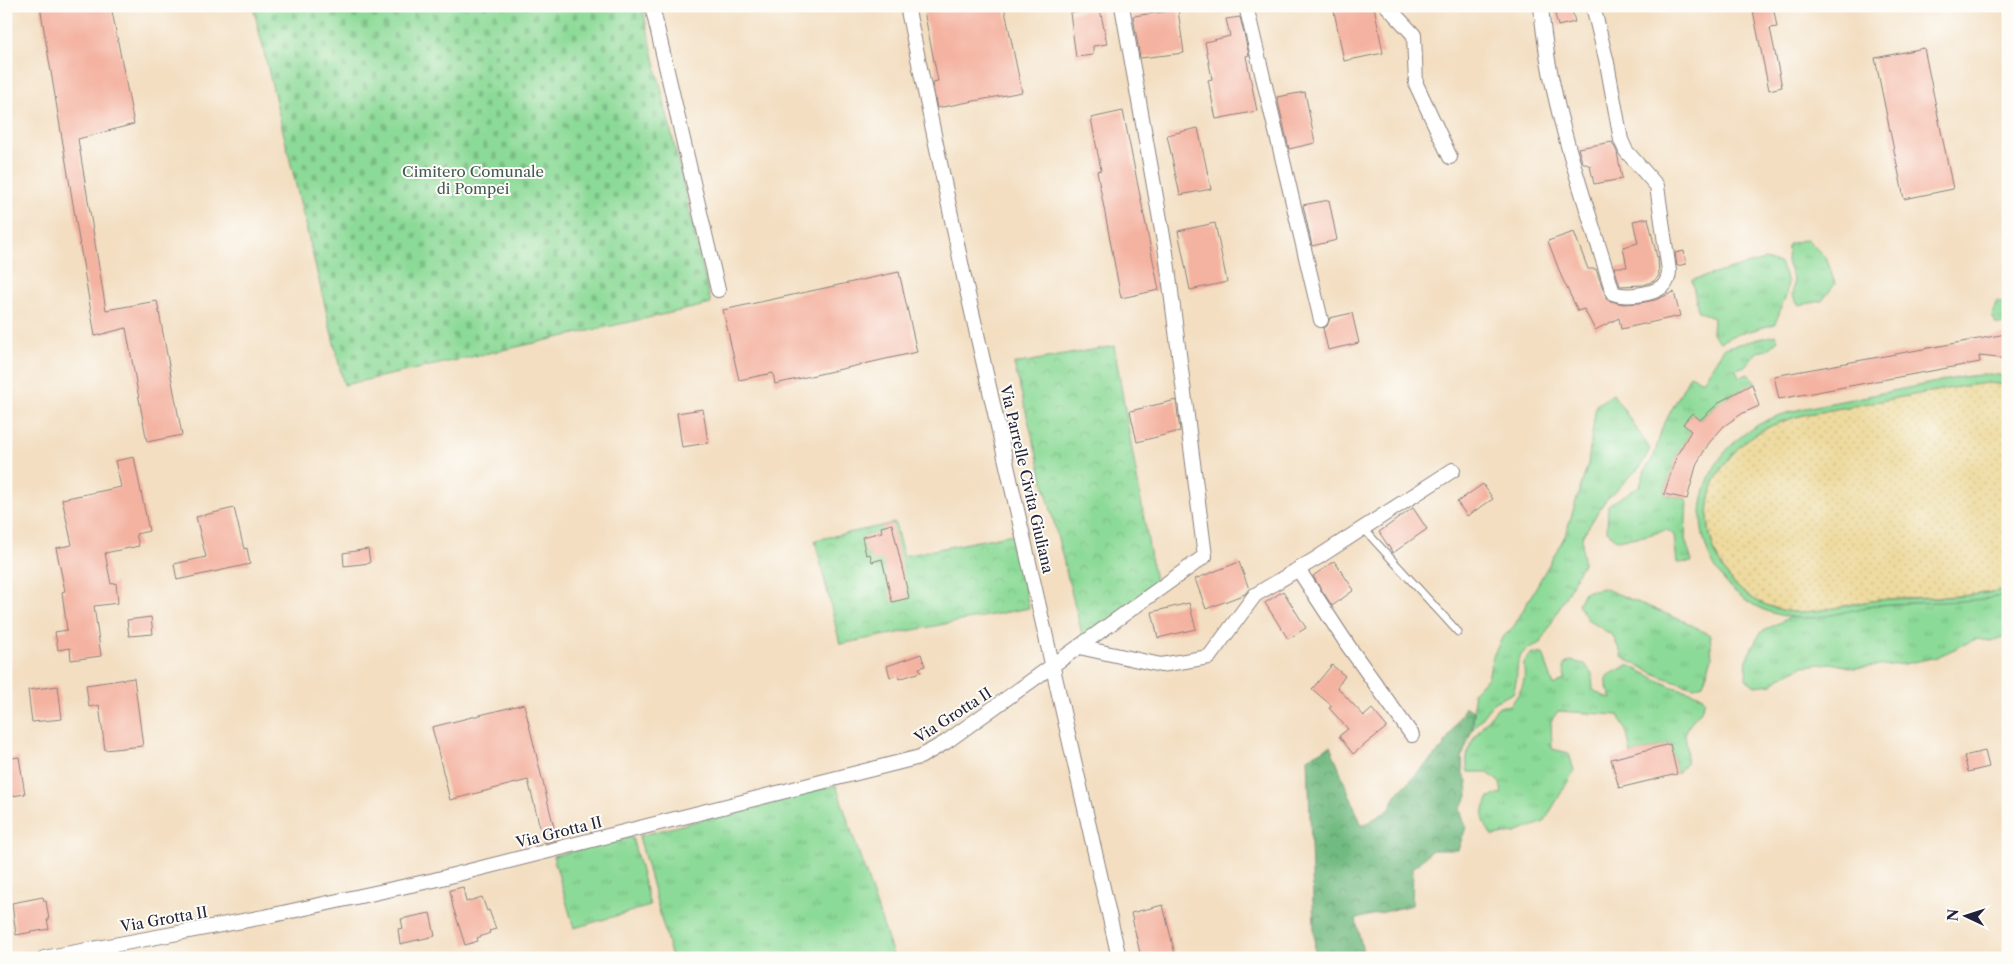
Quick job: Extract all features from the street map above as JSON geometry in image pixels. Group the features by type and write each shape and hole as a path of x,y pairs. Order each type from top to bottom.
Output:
{"street":[{"path":"652,6 718,290"},
{"name":"Via Parrelle Civita Giuliana","path":"908,6 966,286 1119,958"},
{"name":"Via Grotta II","path":"44,958 264,917 434,880 920,757 946,742 1205,556 1166,253 1122,6"},
{"path":"1246,6 1321,320"},
{"path":"1387,6 1414,36 1416,84 1450,157"},
{"path":"1541,6 1554,99 1579,188 1612,293 1622,296 1643,294 1663,286 1668,279 1670,271 1657,186 1626,151 1621,140 1607,63 1593,6"},
{"path":"1079,647 1161,665 1209,657 1255,595 1453,470"},
{"path":"1298,569 1349,647 1412,735"}],"lane":[{"path":"1363,528 1458,632"}],"green space":[{"name":"Cimitero Comunale di Pompei","path":"253,6 642,6 711,304 344,385"},
{"path":"1807,239 1827,259 1835,284 1822,301 1799,305 1792,296 1794,281 1787,262 1788,244"},
{"path":"1764,260 1780,263 1788,282 1786,295 1775,324 1732,336 1720,342 1712,333 1713,318 1698,311 1692,280"},
{"path":"1997,301 2008,306 2008,334 2006,333 2006,324 1996,324 1992,315"},
{"path":"1775,335 1778,340 1767,350 1757,352 1746,366 1736,369 1739,377 1748,374 1756,382 1721,401 1700,420 1692,413 1683,424 1691,431 1677,455 1664,494 1687,499 1685,539 1692,562 1677,563 1674,535 1667,530 1616,540 1607,531 1608,505 1640,486 1645,470 1654,456 1662,428 1690,375 1703,381 1724,348"},
{"path":"1114,346 1156,587 1083,638 1014,364"},
{"path":"1988,374 2008,376 2008,385 1988,383 1963,386 1808,414 1781,422 1755,434 1727,460 1717,476 1711,493 1708,511 1709,529 1713,547 1720,563 1730,578 1742,591 1757,601 1784,611 1815,611 1868,601 1961,596 2008,588 2008,595 1960,601 1879,605 1812,618 1801,618 1772,613 1739,595 1726,583 1708,552 1703,534 1702,501 1710,475 1717,463 1725,452 1744,434 1777,416 1800,409 1962,377"},
{"path":"1613,394 1650,449 1641,466 1605,501 1582,537 1583,563 1541,643 1531,647 1520,657 1513,693 1494,702 1472,730 1474,711 1473,691 1488,678 1493,656 1502,638 1514,626 1565,536 1588,464 1596,405"},
{"path":"895,523 903,556 1013,534 1029,608 840,644 815,540"},
{"path":"1603,588 1686,622 1710,635 1712,658 1703,684 1694,687 1662,677 1623,658 1613,636 1587,619 1578,604 1584,592"},
{"path":"2008,594 2008,635 1992,641 1976,639 1937,657 1904,664 1854,668 1831,663 1803,666 1784,675 1772,684 1755,686 1746,679 1747,657 1761,632 1790,617 1812,617 1879,605 1977,599"},
{"path":"1532,653 1543,654 1554,686 1565,679 1564,665 1570,661 1585,664 1592,674 1593,690 1607,698 1612,699 1607,687 1607,676 1628,665 1670,686 1701,695 1705,701 1685,734 1686,763 1677,774 1670,744 1631,754 1627,733 1618,715 1558,711 1551,721 1552,749 1569,753 1574,771 1544,822 1515,833 1492,836 1484,822 1483,813 1489,797 1502,793 1500,783 1487,772 1468,772 1468,754 1470,745 1480,729 1498,707 1510,705 1519,693 1523,683 1524,663"},
{"path":"1465,707 1474,711 1472,730 1462,757 1463,774 1467,781 1468,796 1460,809 1466,827 1458,850 1432,850 1413,868 1412,905 1356,919 1364,958 1315,958 1308,758 1330,746 1362,826 1390,809 1396,795 1444,746"},
{"path":"836,785 894,958 672,958 639,836"},
{"path":"632,837 650,906 574,928 553,856"}],"sand":[{"path":"1988,383 2008,385 2008,588 1961,596 1868,601 1815,611 1793,612 1784,611 1757,601 1742,591 1730,578 1720,563 1713,547 1708,511 1711,493 1717,476 1730,457 1747,440 1772,426 1808,414"}],"building":[{"path":"40,6 111,6 134,124 78,139 106,310 157,301 182,435 147,442 126,328 95,336"},
{"path":"923,6 1004,6 1022,92 937,108 932,82 938,81"},
{"path":"1333,6 1374,6 1383,53 1344,61"},
{"path":"1553,6 1571,6 1575,22 1558,26"},
{"path":"1752,6 1773,6 1777,27 1770,28 1782,87 1769,90"},
{"path":"1100,9 1107,44 1093,46 1093,55 1076,57 1070,13"},
{"path":"1178,10 1184,53 1140,58 1133,16"},
{"path":"1240,17 1249,55 1246,56 1257,111 1216,119 1208,80 1212,79 1205,42 1230,36 1226,19"},
{"path":"1924,48 1953,189 1904,199 1875,58"},
{"path":"1305,92 1315,143 1289,149 1277,97"},
{"path":"1123,111 1159,290 1121,298 1097,171 1101,170 1091,118"},
{"path":"1198,128 1211,189 1180,195 1167,135"},
{"path":"1612,142 1617,152 1622,179 1594,184 1590,166 1582,162 1578,148"},
{"path":"1329,200 1337,240 1312,246 1303,205"},
{"path":"1648,218 1658,256 1659,276 1654,281 1644,285 1620,286 1614,267 1627,267 1623,247 1638,243 1633,221"},
{"path":"1215,223 1227,282 1190,290 1178,231"},
{"path":"1574,232 1588,269 1596,269 1607,300 1623,304 1639,303 1655,300 1674,292 1680,316 1621,329 1619,318 1595,330 1584,309 1578,311 1562,278 1548,241"},
{"path":"1684,251 1686,264 1677,266 1675,253"},
{"path":"899,272 917,352 775,384 773,373 739,380 723,310"},
{"path":"1352,313 1359,343 1328,350 1323,328 1327,326 1330,318"},
{"path":"2006,334 2006,338 2008,338 2008,359 1979,356 1980,362 1779,399 1774,376"},
{"path":"1752,384 1759,406 1743,413 1724,426 1709,443 1697,463 1687,499 1664,494 1677,455 1691,431 1683,424 1692,413 1700,420 1721,401"},
{"path":"1176,400 1180,431 1137,442 1130,411"},
{"path":"703,409 708,443 682,447 677,413"},
{"path":"134,457 149,531 136,534 139,546 105,553 111,584 116,583 118,603 94,606 101,656 71,660 70,648 58,650 55,632 67,630 62,592 65,591 56,548 72,545 62,499 121,487 115,461"},
{"path":"1483,484 1493,499 1467,516 1457,502"},
{"path":"234,508 244,549 247,548 250,564 177,580 174,564 206,557 196,517"},
{"path":"1413,508 1427,529 1393,553 1379,532"},
{"path":"892,524 909,598 892,602 882,559 872,562 870,554 866,555 862,537 882,532 881,527"},
{"path":"368,549 370,563 344,566 343,553"},
{"path":"1334,561 1354,590 1332,606 1313,576"},
{"path":"1239,562 1249,589 1245,594 1206,609 1195,579"},
{"path":"1283,591 1306,628 1288,639 1265,603"},
{"path":"1189,603 1196,629 1158,638 1152,612"},
{"path":"151,617 153,634 129,636 127,620"},
{"path":"921,654 925,666 919,668 921,672 899,679 898,675 890,677 887,666"},
{"path":"1332,665 1345,676 1337,687 1364,716 1372,709 1387,727 1353,754 1339,736 1348,729 1329,708 1332,706 1312,689"},
{"path":"134,678 143,746 105,750 99,705 89,707 86,685"},
{"path":"58,686 62,719 32,722 28,690"},
{"path":"524,704 557,840 544,843 528,780 450,800 432,727"},
{"path":"1670,744 1677,774 1619,788 1611,759"},
{"path":"1985,751 1989,767 1968,772 1964,756"},
{"path":"19,757 25,794 6,797 6,759"},
{"path":"463,887 466,902 482,897 496,929 477,938 478,941 465,945 453,907 450,890"},
{"path":"43,897 44,901 46,901 49,929 16,935 12,903"},
{"path":"1163,905 1176,958 1141,958 1131,913"},
{"path":"430,913 435,936 400,944 398,929 403,928 401,919"}]}
